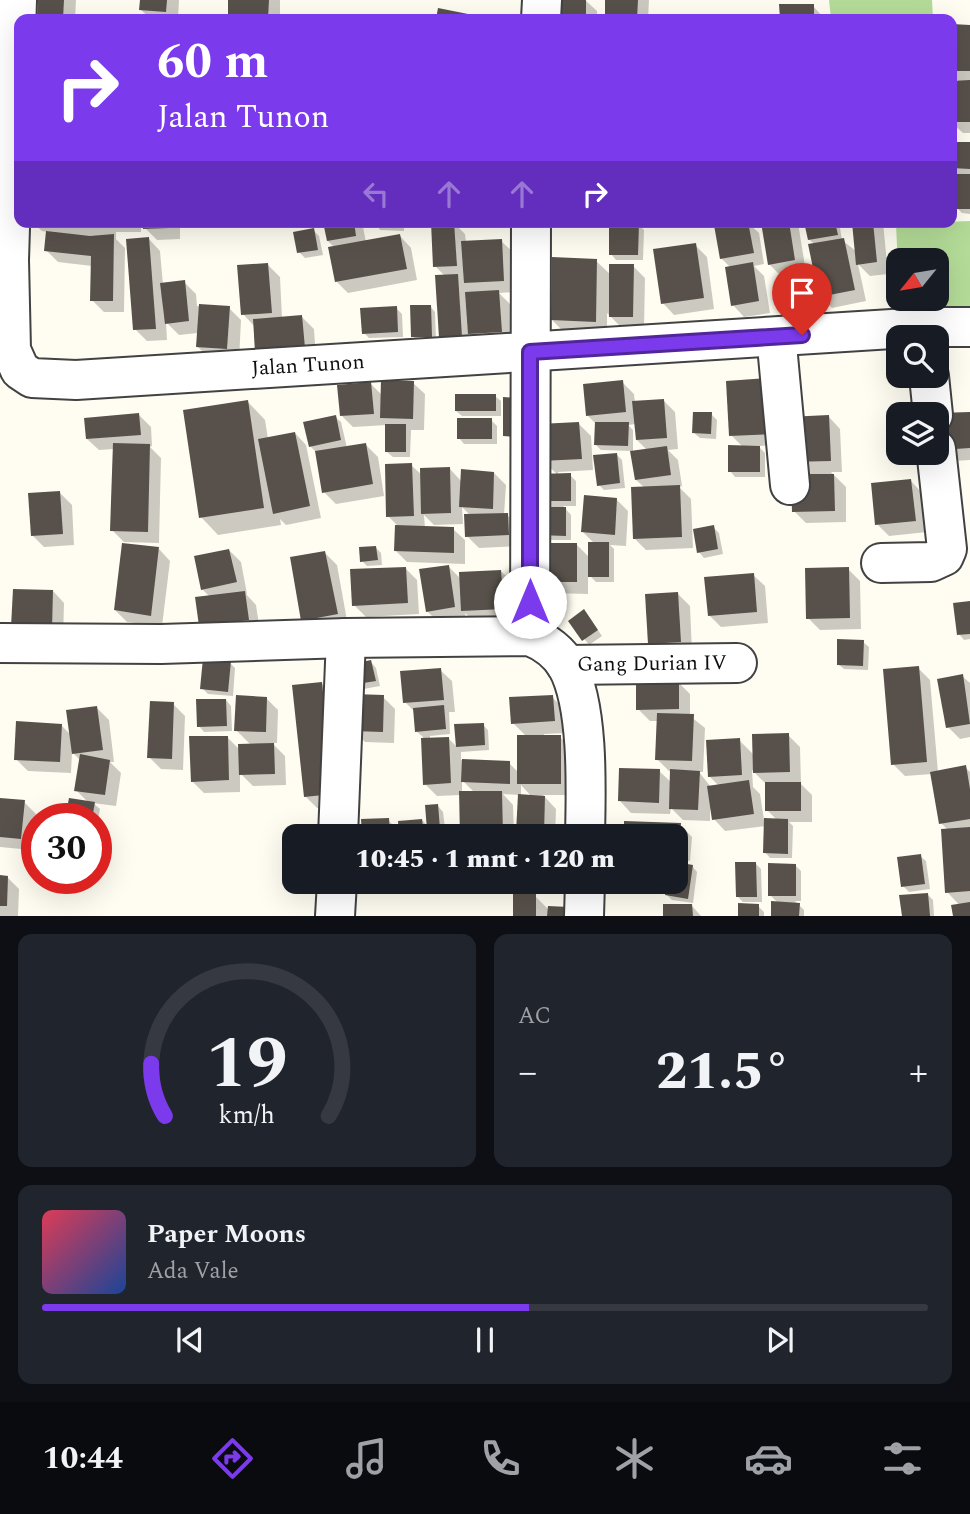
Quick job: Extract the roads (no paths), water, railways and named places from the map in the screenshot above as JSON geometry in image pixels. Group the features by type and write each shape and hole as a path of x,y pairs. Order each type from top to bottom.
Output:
{"street":[{"name":"Jalan Tunon","path":"14,60 4,259 11,350 20,370 16,383 778,337 886,333"},
{"path":"530,636 531,228"},
{"name":"Jalan Tunon","path":"949,329 970,327"},
{"path":"778,337 790,485"},
{"path":"881,563 931,562 944,556 947,549 938,465"},
{"path":"0,642 35,645 161,644 530,636 546,642 566,665 578,694 587,775 585,824"},
{"path":"338,824 346,638"},
{"name":"Gang Durian IV","path":"566,665 737,663"},
{"path":"335,915 336,894"},
{"path":"584,894 584,915"}]}
